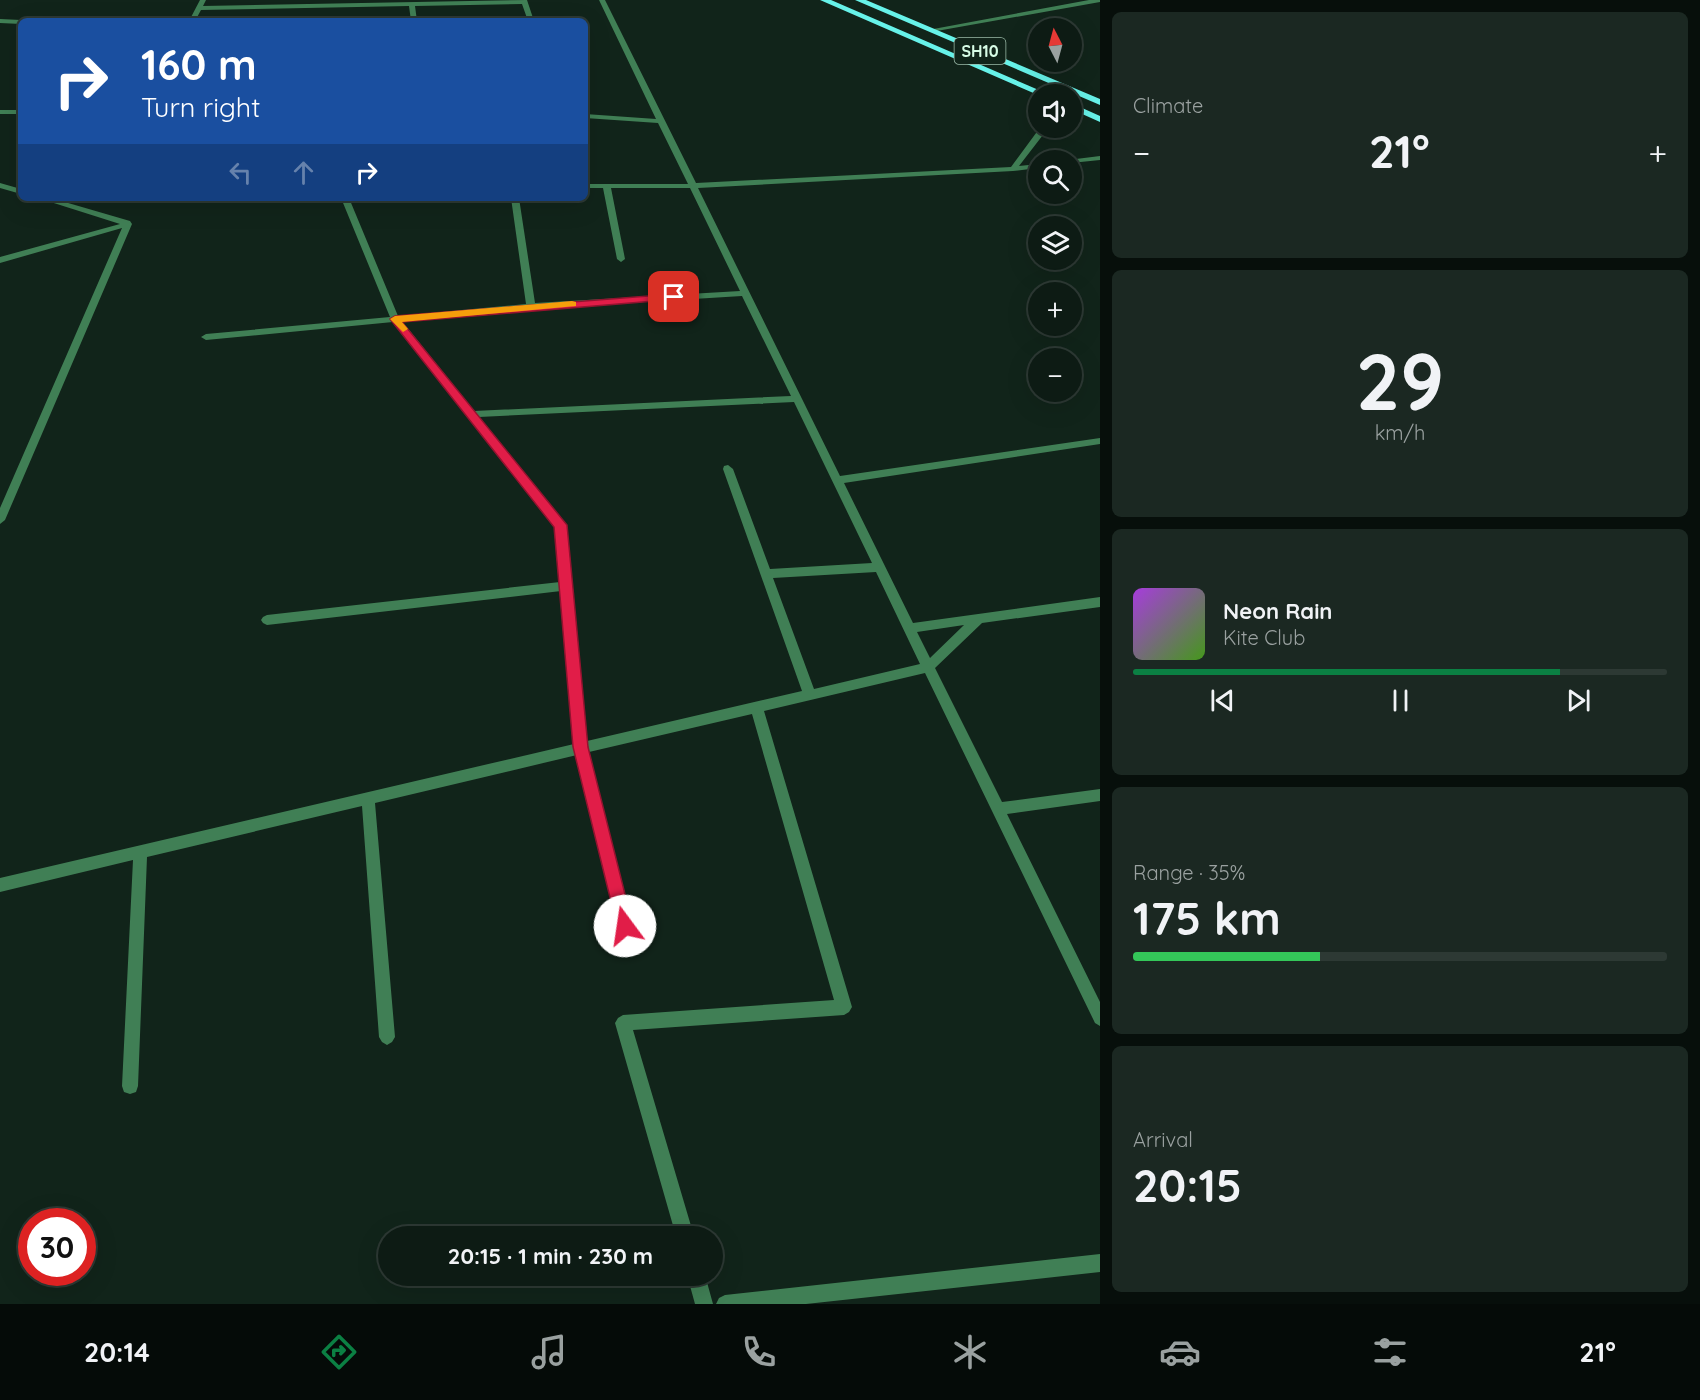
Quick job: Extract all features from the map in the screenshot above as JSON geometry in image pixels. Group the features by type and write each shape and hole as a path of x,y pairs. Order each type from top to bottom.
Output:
{"main road":[{"name":"SH10","path":"824,0 1028,87"},
{"name":"SH10","path":"859,0 1100,102"},
{"path":"1082,111 1100,119"}],"street":[{"path":"194,18 203,0"},
{"path":"602,0 1100,1018"},
{"path":"931,30 1099,0"},
{"path":"199,9 525,1 530,18"},
{"path":"412,4 414,18"},
{"path":"0,21 18,22"},
{"path":"0,112 18,112"},
{"path":"588,116 661,121"},
{"path":"1013,169 1036,138"},
{"path":"1082,160 1100,158"},
{"path":"588,186 693,186 1028,167"},
{"path":"606,185 621,259"},
{"path":"0,186 18,191"},
{"path":"52,201 128,224"},
{"path":"346,201 395,319 560,525 581,747 625,926"},
{"path":"515,201 531,306"},
{"path":"0,260 128,224"},
{"path":"0,520 128,224"},
{"path":"206,337 531,306 745,292"},
{"path":"471,414 797,399"},
{"path":"836,480 1100,441"},
{"path":"728,469 809,693"},
{"path":"766,574 879,567"},
{"path":"267,620 566,586"},
{"path":"909,628 1100,602"},
{"path":"0,885 809,693 928,667 978,619"},
{"path":"682,1226 623,1023 844,1007 756,706"},
{"path":"998,809 1100,795"},
{"path":"368,798 387,1037"},
{"path":"130,1086 140,852"},
{"path":"725,1304 1100,1263"},
{"path":"699,1286 704,1304"}],"slow traffic":[{"path":"403,329 395,319 572,304"}],"route":[{"path":"625,926 581,747 560,525 395,319 531,306 674,297"}]}
